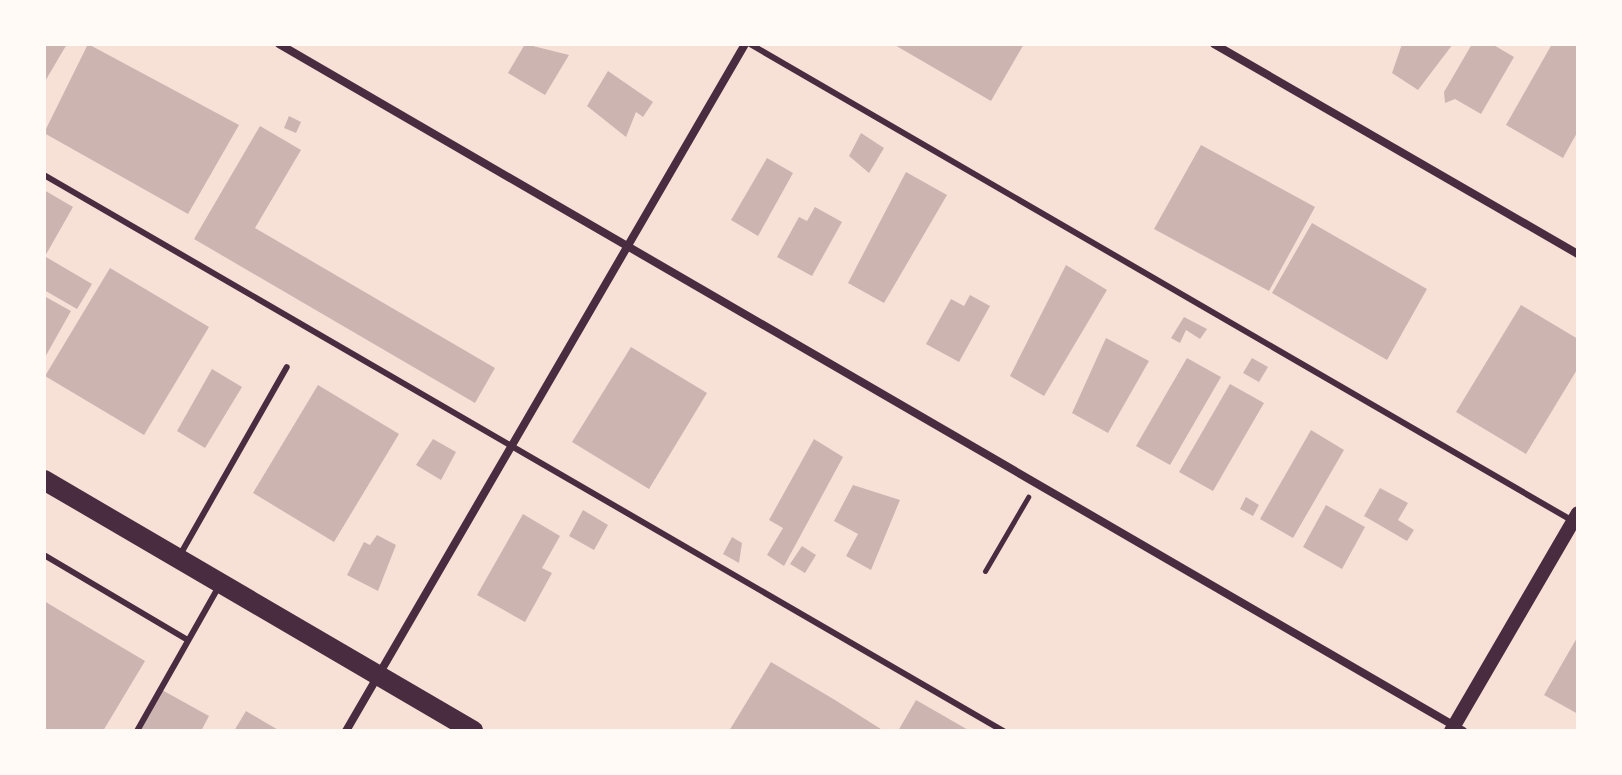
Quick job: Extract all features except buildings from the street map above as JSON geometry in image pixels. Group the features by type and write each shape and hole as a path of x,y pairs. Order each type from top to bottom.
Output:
{"main road":[{"path":"44,480 473,731"}],"street":[{"path":"279,44 1456,729 1576,519"},
{"path":"346,731 748,44"},
{"path":"1214,44 1578,254"}],"lane":[{"path":"748,44 1576,519"},
{"path":"44,175 1003,731"},
{"path":"179,558 287,367"},
{"path":"44,555 188,640"},
{"path":"137,731 221,583"}],"path":[{"path":"985,571 1036,483"}]}
